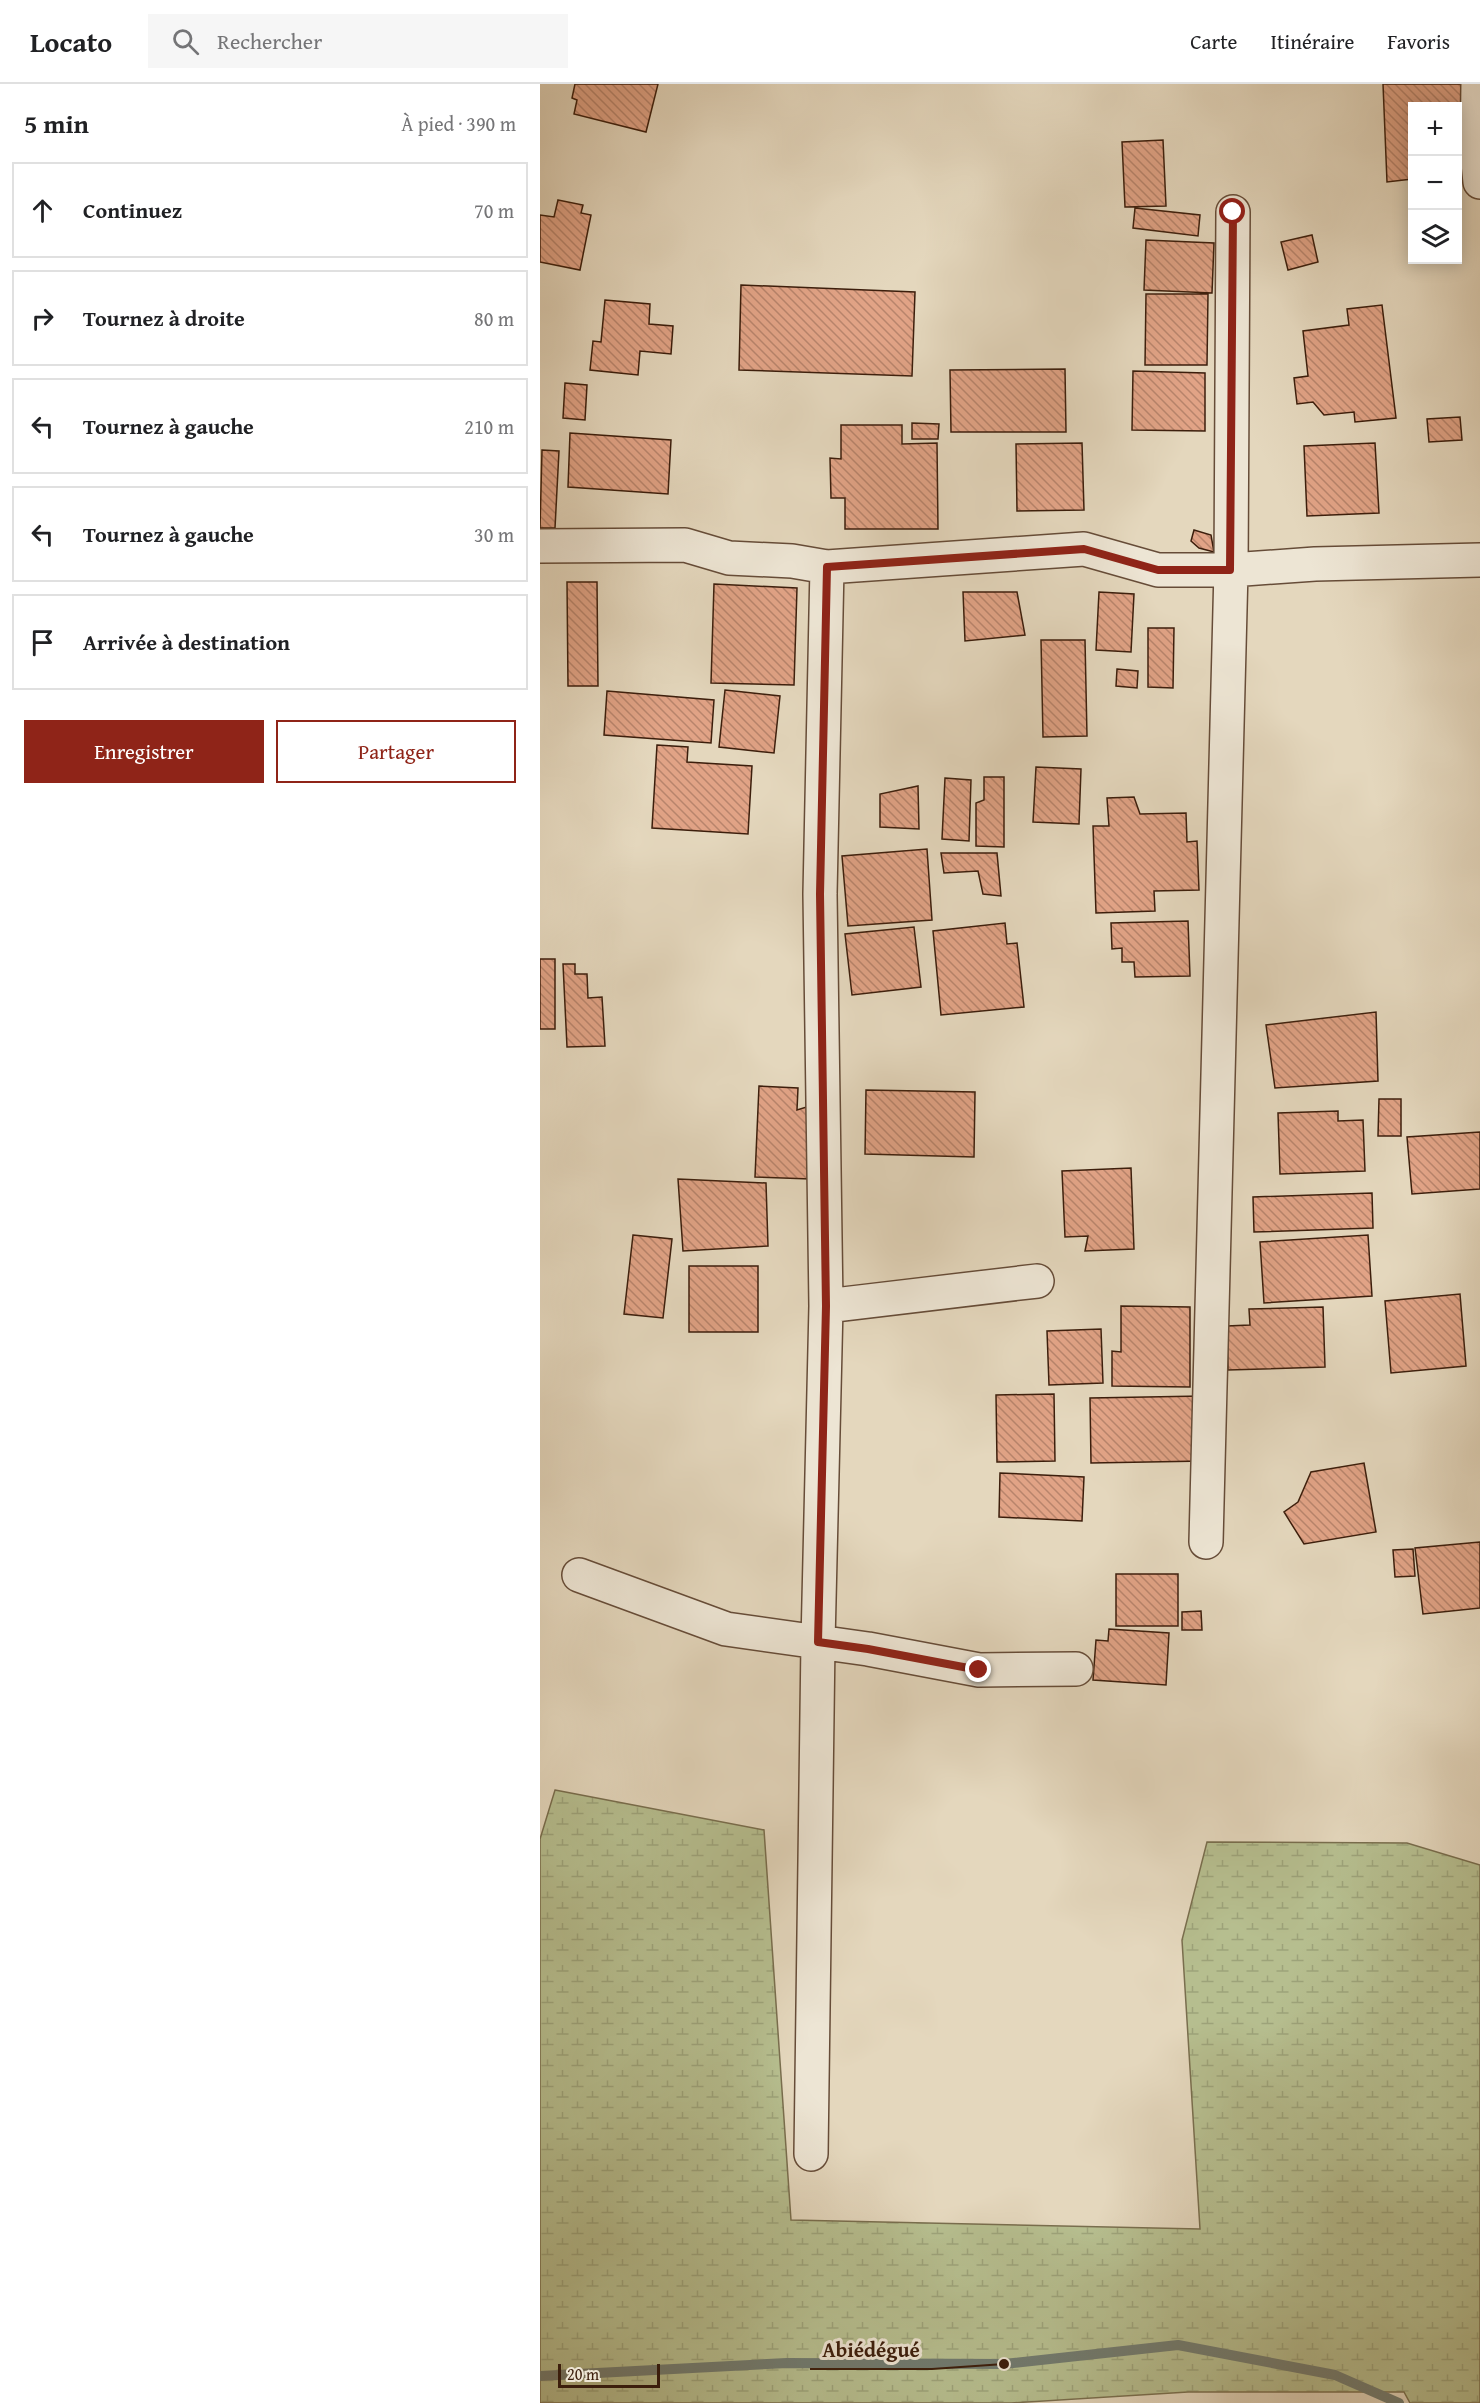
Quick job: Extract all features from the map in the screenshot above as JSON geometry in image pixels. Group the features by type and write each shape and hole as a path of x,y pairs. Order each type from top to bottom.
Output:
{"street":[{"path":"1478,84 1477,153 1480,182"},
{"path":"1206,1542 1230,570 1233,212"},
{"path":"540,546 686,545 729,558 792,561 827,567 1084,549 1158,570 1230,570 1314,564 1480,560"},
{"path":"811,2154 818,1642 826,1306 820,894 827,567"},
{"path":"826,1306 1037,1281"},
{"path":"579,1575 726,1629 868,1649 979,1670 1076,1669"}],"green space":[{"path":"555,1790 764,1830 791,2220 1200,2229 1182,1940 1207,1842 1407,1843 1480,1865 1480,2403 1410,2403 1404,2392 1188,2392 1011,2403 540,2403 540,1839"}],"building":[{"path":"575,84 658,84 646,132 574,114 577,100 572,98"},
{"path":"1383,84 1461,84 1467,172 1462,173 1462,102 1408,102 1408,179 1387,182"},
{"path":"1163,140 1166,206 1125,207 1122,142"},
{"path":"558,200 583,205 581,213 591,215 580,270 540,262 540,215 554,217"},
{"path":"1135,208 1200,215 1198,236 1133,228"},
{"path":"1312,235 1318,262 1288,270 1281,242"},
{"path":"1146,240 1214,243 1212,293 1144,290"},
{"path":"741,285 915,292 912,376 739,370"},
{"path":"1146,294 1208,294 1207,365 1145,365"},
{"path":"605,300 650,304 649,324 673,326 671,354 640,351 638,375 590,370 593,341 601,342"},
{"path":"1382,305 1396,418 1355,422 1354,412 1324,415 1313,402 1297,404 1294,378 1308,376 1303,331 1349,325 1347,309"},
{"path":"1065,369 1066,432 951,432 950,370"},
{"path":"1133,371 1205,373 1205,431 1132,430"},
{"path":"565,383 587,385 585,420 563,418"},
{"path":"1460,417 1462,440 1429,442 1427,419"},
{"path":"912,423 939,424 938,439 912,439"},
{"path":"841,425 902,425 902,444 937,443 938,529 845,529 845,498 831,498 830,458 841,459"},
{"path":"570,433 671,440 668,494 568,487"},
{"path":"1082,443 1084,510 1017,511 1016,444"},
{"path":"1375,443 1379,513 1307,516 1304,446"},
{"path":"542,450 559,451 555,528 540,528"},
{"path":"1194,530 1211,535 1214,552 1199,548 1191,541"},
{"path":"567,582 597,582 598,686 568,686"},
{"path":"714,584 797,588 794,685 711,683"},
{"path":"963,592 1017,592 1025,635 965,641"},
{"path":"1099,592 1134,594 1131,652 1096,650"},
{"path":"1148,628 1174,628 1173,688 1148,687"},
{"path":"1041,640 1085,640 1087,736 1043,737"},
{"path":"1117,669 1138,671 1137,688 1116,686"},
{"path":"725,690 780,696 774,753 719,747"},
{"path":"607,691 714,700 711,743 604,735"},
{"path":"657,745 688,747 687,762 752,766 748,834 652,828"},
{"path":"1036,767 1081,769 1079,824 1033,822"},
{"path":"984,777 1004,777 1004,847 976,846 976,803 984,800"},
{"path":"945,778 971,780 969,841 942,839"},
{"path":"918,786 919,829 880,827 880,794"},
{"path":"1134,797 1140,814 1186,813 1187,842 1197,841 1199,890 1154,891 1155,911 1096,913 1093,826 1109,826 1107,798"},
{"path":"927,849 932,920 848,926 842,856"},
{"path":"941,853 997,853 1001,896 983,894 978,871 944,873"},
{"path":"1188,921 1190,976 1135,977 1134,962 1122,962 1122,948 1112,949 1111,923"},
{"path":"1005,923 1007,944 1017,943 1024,1007 941,1015 933,931"},
{"path":"914,927 921,987 852,995 845,934"},
{"path":"540,959 555,959 555,1029 540,1029"},
{"path":"563,964 575,964 575,974 587,974 588,998 602,997 605,1046 567,1047"},
{"path":"1376,1012 1378,1081 1275,1088 1266,1025"},
{"path":"759,1086 798,1088 797,1110 813,1105 810,1179 755,1177"},
{"path":"866,1090 975,1092 974,1157 865,1154"},
{"path":"1379,1099 1401,1099 1401,1136 1378,1136"},
{"path":"1338,1111 1338,1121 1363,1120 1365,1171 1280,1174 1278,1113"},
{"path":"1480,1132 1480,1189 1412,1194 1407,1137"},
{"path":"1131,1168 1134,1249 1085,1251 1088,1236 1065,1237 1062,1171"},
{"path":"678,1179 766,1183 768,1246 683,1251"},
{"path":"1372,1193 1373,1228 1254,1232 1253,1197"},
{"path":"633,1235 672,1239 663,1318 624,1314"},
{"path":"1368,1235 1372,1296 1264,1303 1260,1242"},
{"path":"689,1266 758,1266 758,1332 689,1332"},
{"path":"1460,1294 1466,1366 1391,1373 1385,1301"},
{"path":"1121,1306 1190,1307 1190,1387 1112,1386 1112,1351 1121,1352"},
{"path":"1323,1307 1325,1367 1228,1370 1227,1326 1250,1325 1249,1309"},
{"path":"1101,1329 1103,1383 1049,1385 1047,1331"},
{"path":"1054,1394 1055,1461 997,1462 996,1395"},
{"path":"1202,1396 1204,1461 1091,1463 1090,1398"},
{"path":"1364,1463 1376,1532 1304,1544 1284,1512 1298,1502 1311,1472"},
{"path":"1000,1473 1084,1477 1082,1521 999,1517"},
{"path":"1480,1542 1480,1608 1423,1614 1415,1548"},
{"path":"1413,1549 1415,1576 1395,1577 1393,1550"},
{"path":"1116,1574 1178,1574 1178,1626 1116,1626"},
{"path":"1201,1611 1202,1630 1182,1630 1182,1612"},
{"path":"1109,1629 1169,1633 1166,1685 1093,1680 1096,1640 1108,1641"}],"waterway":[{"path":"540,2376 787,2363 1004,2364 1178,2345 1335,2375 1399,2403"}],"place":[{"name":"Abiédégué","path":"1004,2364"}],"route":[{"path":"979,1670 818,1642 826,1306 820,894 827,567 1084,549 1158,570 1230,570 1233,212"}]}
